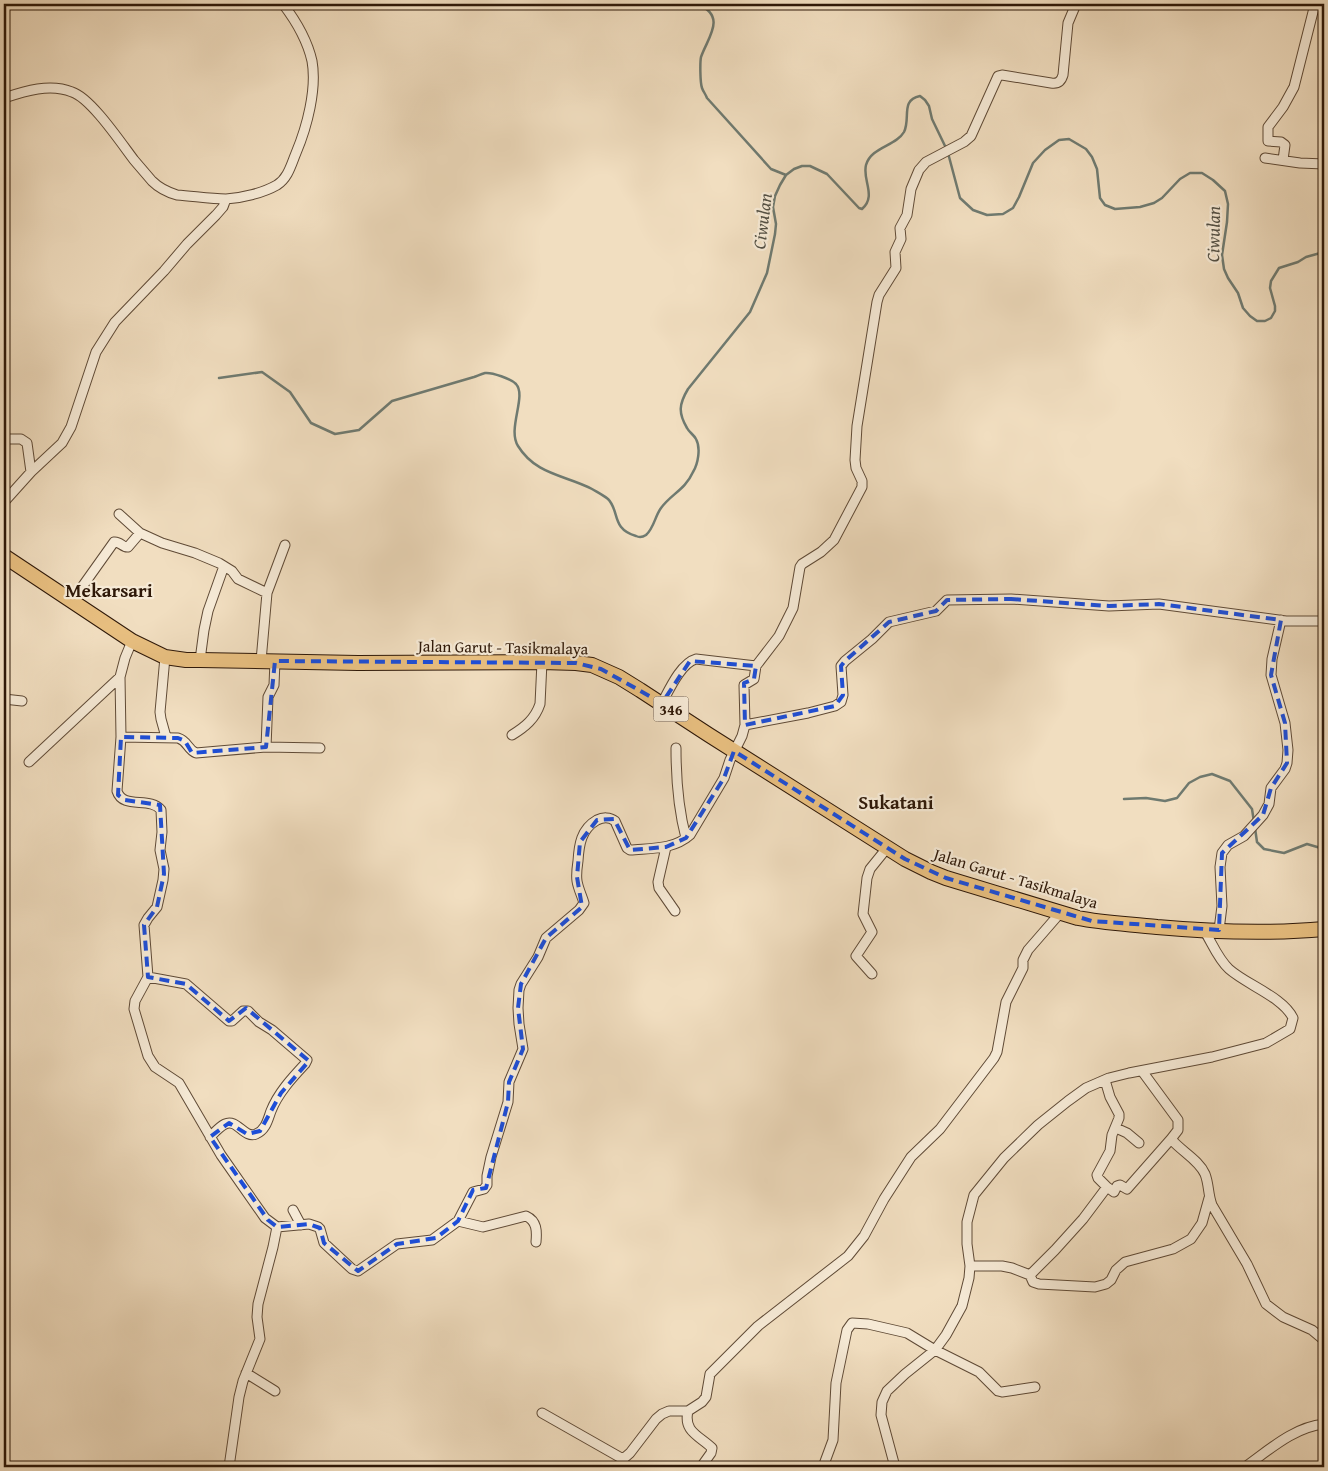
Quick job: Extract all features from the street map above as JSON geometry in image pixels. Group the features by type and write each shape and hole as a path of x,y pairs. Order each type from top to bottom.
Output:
{"main road":[{"name":"Jalan Garut - Tasikmalaya","path":"4,556 132,642 165,657 186,660 358,663 542,662 592,665 662,703 735,752 905,859 946,878 1078,918 1092,921 1224,931 1282,932 1324,930"}],"street":[{"path":"4,98 36,89 74,92 83,98 107,124 152,181 159,187 177,194 226,199 265,191 281,182 286,176 304,135 310,112 312,62 300,28 283,4"},
{"path":"132,642 125,658 120,678 121,737 117,791 118,795 125,800 154,804 161,810 162,822 160,850 164,874 157,906 144,925 148,977 134,1006 148,1056 155,1066 178,1083 221,1156 265,1218 277,1228 312,1224 318,1227 324,1243 352,1269 358,1271 397,1244 432,1240 458,1221 473,1192 484,1189 487,1186 491,1157 508,1102 509,1082 523,1049 519,1024 519,990 538,957 546,938 579,910 584,903 577,877 580,842 583,835 597,820 607,818 615,821 628,849 666,847 686,838 690,834 724,778 729,762 742,736 745,725 744,687 746,683 754,679 756,666 779,636 793,608 801,565 821,552 834,540 862,487 862,481 856,468 855,460 857,426 877,302 896,268 895,252 901,238 900,228 907,215 909,196 913,183 926,162 964,142 971,136 998,76 1051,83 1060,81 1063,75 1068,23 1076,4"},
{"path":"1283,160 1285,146 1282,142 1268,141 1268,127 1283,107 1294,87 1315,4"},
{"path":"1265,158 1324,164"},
{"path":"4,502 31,472 62,443 71,427 96,352 115,322 220,211 226,199"},
{"path":"4,439 21,439 27,443 31,472"},
{"path":"119,514 140,533 162,543 209,558 232,571 236,578 267,593"},
{"path":"72,601 114,542 127,547 140,533"},
{"path":"261,661 267,593 285,545"},
{"path":"200,660 208,611 224,566"},
{"path":"745,725 836,706 841,702 843,695 842,666 845,661 889,622 936,611 947,600 1011,598 1109,606 1159,604 1281,620 1324,622"},
{"path":"1214,946 1224,931 1220,867 1222,853 1228,846 1251,830 1266,811 1271,788 1285,769 1288,756 1285,723 1271,674 1272,659 1281,620"},
{"path":"165,657 160,712 166,737"},
{"path":"662,703 681,671 690,661 696,659 756,666"},
{"path":"266,747 268,697 274,685 275,661"},
{"path":"512,735 528,724 538,710 542,662"},
{"path":"29,762 120,678"},
{"path":"4,699 22,701"},
{"path":"121,737 183,739 190,750 196,753 266,747 320,748"},
{"path":"676,748 678,800 680,817 686,838"},
{"path":"666,847 658,882 659,888 675,910"},
{"path":"872,974 856,956 872,932 862,910 869,873 887,848"},
{"path":"542,1413 621,1463 662,1414 669,1411 688,1412 702,1402 706,1397 710,1374 758,1326 848,1256 864,1236 884,1199 911,1157 940,1129 994,1058 997,1052 1006,1002 1022,968 1023,960 1028,950 1062,912"},
{"path":"895,1467 881,1415 882,1402 887,1392 899,1380 935,1350 946,1335 962,1306 970,1266 967,1222 974,1195 1004,1158 1038,1126 1086,1088 1129,1073 1212,1058 1266,1043 1290,1029 1293,1018 1285,1006 1228,968 1204,930"},
{"path":"148,977 186,984 229,1021 232,1021 243,1011 248,1010 259,1022 272,1030 307,1060 281,1093 268,1121 260,1131 256,1134 247,1134 229,1123 225,1124 210,1137"},
{"path":"1105,1080 1110,1097 1119,1114 1116,1128 1112,1135 1110,1151 1098,1178 1114,1192 1118,1185 1127,1189 1178,1130 1178,1120 1142,1071"},
{"path":"1116,1128 1138,1143"},
{"path":"1171,1139 1200,1166 1206,1175 1209,1198 1247,1264 1266,1304 1283,1317 1312,1330 1324,1340"},
{"path":"1030,1275 1083,1219 1107,1187"},
{"path":"970,1266 1002,1266 1012,1268 1030,1275 1033,1282 1039,1284 1100,1287 1110,1280 1116,1270 1126,1262 1172,1249 1191,1239 1202,1223 1209,1198"},
{"path":"293,1210 301,1225"},
{"path":"458,1221 483,1227 526,1216 534,1223 536,1242"},
{"path":"228,1467 238,1397 260,1339 257,1318 258,1304 274,1247 277,1228"},
{"path":"823,1467 833,1440 837,1375 848,1330 852,1323 868,1324 907,1333 935,1350 979,1372 998,1391 1035,1387"},
{"path":"246,1373 275,1391"},
{"path":"688,1412 687,1424 697,1436 712,1448 702,1467"},
{"path":"1245,1467 1293,1434 1324,1424"}],"highlighted area":[{"path":"1011,599 1109,606 1159,604 1281,620 1271,675 1285,723 1287,763 1271,788 1263,815 1222,853 1219,930 1092,921 946,878 905,859 734,751 724,778 686,838 666,847 630,850 614,819 597,820 580,842 577,877 582,907 546,938 521,984 518,1008 523,1049 509,1082 508,1102 486,1188 473,1190 458,1221 436,1238 397,1244 358,1271 324,1243 320,1228 309,1224 277,1227 268,1220 210,1137 229,1123 247,1134 260,1131 281,1093 309,1061 246,1008 229,1021 186,984 148,977 144,925 157,907 164,874 160,805 125,800 118,795 121,737 178,738 185,741 192,753 266,747 275,661 576,663 601,669 662,703 690,661 756,666 754,679 744,683 745,725 835,706 843,695 841,666 845,661 889,622 936,611 947,600"}],"waterway":[{"path":"698,4 707,9 714,21 711,35 701,57 700,67 701,85 707,98 771,169 786,175"},
{"name":"Ciwulan","path":"219,378 262,372 290,392 311,423 335,434 359,430 392,401 485,373 501,376 514,382 519,389 515,439 525,456 542,469 582,484 608,499 623,529 637,537 643,537 651,529 661,508 682,488 695,469 698,443 684,423 681,404 688,389 750,312 767,273 775,234 776,224 773,207 775,196 786,175 794,169 810,166 827,174 862,209 866,204 869,193 865,171 869,159 878,150 900,137 906,127 908,105 910,101 920,96 929,106 932,119 946,148"},
{"name":"Ciwulan","path":"948,153 960,198 973,210 987,215 1003,214 1013,208 1033,163 1045,150 1059,140 1069,139 1086,149 1097,169 1100,198 1105,205 1115,209 1140,207 1154,203 1162,198 1180,179 1190,173 1202,173 1225,191 1228,204 1222,255 1224,269 1238,293 1243,308 1257,321 1265,321 1271,318 1275,311 1270,288 1271,281 1279,268 1324,252"},
{"path":"1124,799 1146,798 1165,801 1177,798 1189,783 1200,777 1212,774 1230,781 1252,809 1254,822"},
{"path":"1255,828 1257,842 1264,849 1284,853 1307,844 1324,849"}],"district":[{"name":"Mekarsari","path":"109,590"},
{"name":"Sukatani","path":"896,802"}]}
